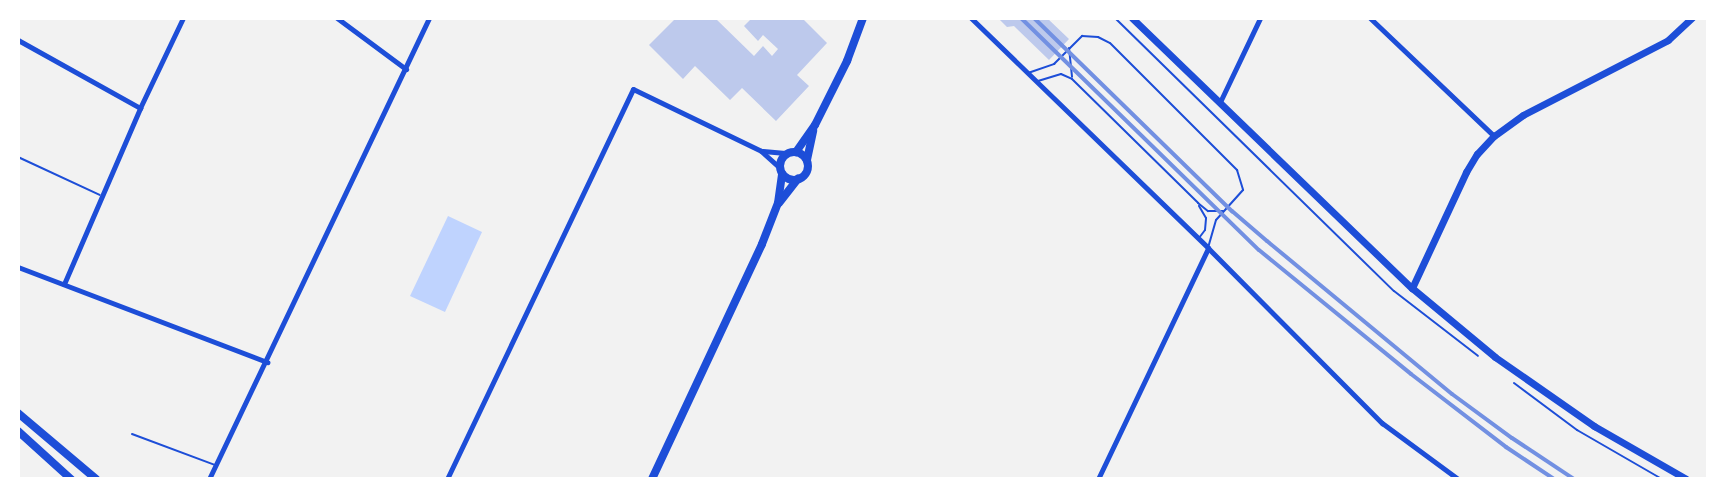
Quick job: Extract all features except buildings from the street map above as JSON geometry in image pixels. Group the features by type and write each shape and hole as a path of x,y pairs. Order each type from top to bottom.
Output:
{"main road":[{"path":"778,203 798,179 806,174 815,125 847,61 863,18"},
{"path":"652,479 762,244 778,203 781,159 792,152 815,125"},
{"path":"792,152 807,160"},
{"path":"781,171 789,179 798,179"},
{"path":"18,413 96,479"},
{"path":"18,431 71,479"}],"street":[{"path":"337,18 406,69"},
{"path":"209,479 267,362 429,18"},
{"path":"971,18 1199,238 1382,423 1458,479"},
{"path":"1132,18 1412,288 1495,357 1585,420 1686,479"},
{"path":"1220,102 1260,18"},
{"path":"1370,18 1494,136"},
{"path":"1412,288 1466,172 1494,136 1523,116 1668,40 1692,18"},
{"path":"64,284 181,19"},
{"path":"18,40 140,108"},
{"path":"447,479 633,89 761,150 781,171"},
{"path":"761,150 792,152"},
{"path":"1098,479 1208,248"},
{"path":"18,267 267,362"}],"lane":[{"path":"1028,73 1054,64 1082,36 1098,37 1110,43 1237,170 1243,190 1216,220 1208,248"},
{"path":"1069,48 1072,78"},
{"path":"1036,81 1061,74 1072,78 1198,203 1208,211 1223,211"},
{"path":"18,157 103,196"},
{"path":"1198,203 1206,218 1205,230 1199,238"},
{"path":"132,434 215,465"}],"path":[{"path":"1115,18 1195,97"}],"water":[{"path":"448,216 482,232 445,312 410,296"}],"railway":[{"path":"1021,18 1259,250 1411,374 1506,447 1554,479"},
{"path":"1034,18 1232,211 1267,241 1452,394 1512,438 1574,479"}]}
